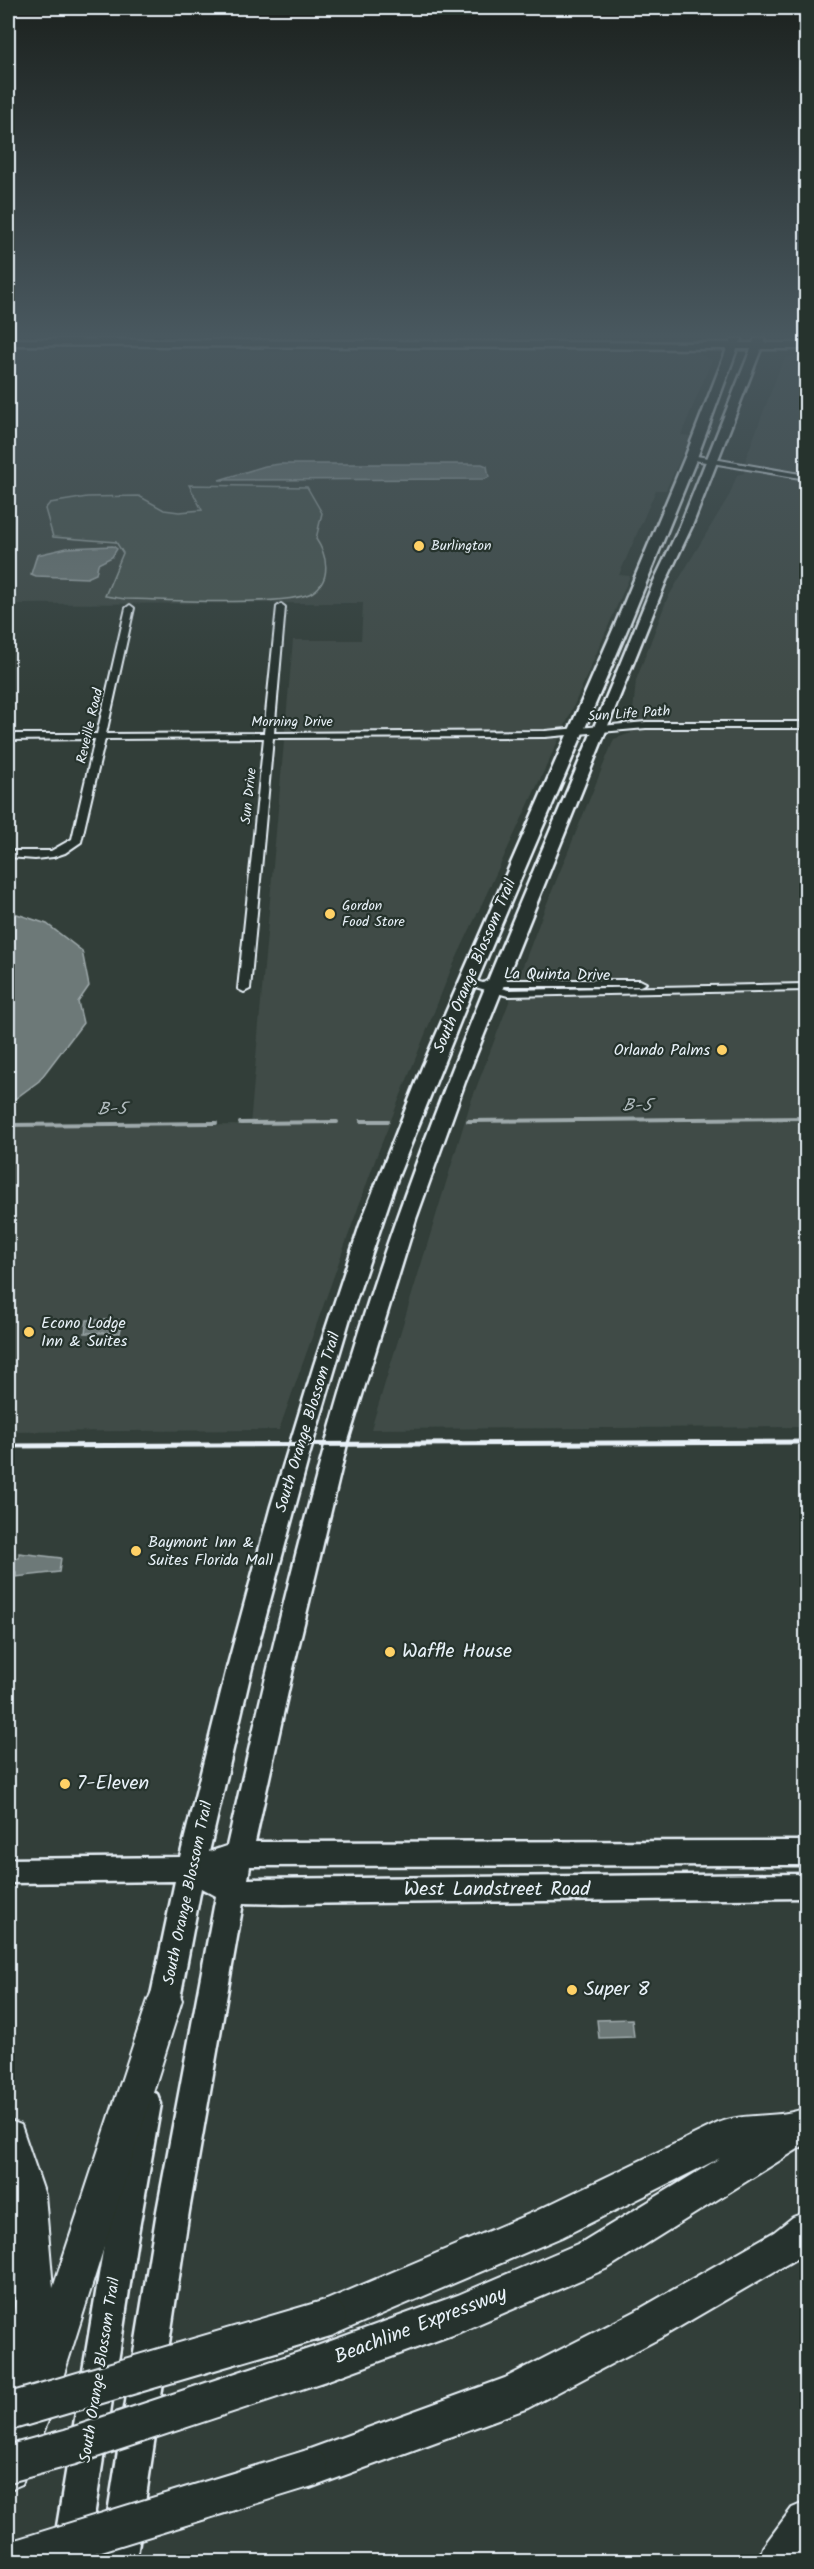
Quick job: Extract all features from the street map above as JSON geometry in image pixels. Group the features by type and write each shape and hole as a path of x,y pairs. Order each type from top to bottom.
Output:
{"highway":[{"path":"8,2470 33,2409 165,2000"},
{"path":"8,2413 328,2318 549,2224 730,2135 803,2128"},
{"name":"Beachline Expressway","path":"8,2464 69,2447 320,2364 460,2313 595,2255 803,2128"},
{"path":"8,2137 27,2195 34,2276 34,2306 27,2349 8,2413"},
{"path":"8,2561 310,2468 514,2394 659,2318 787,2245 807,2230"},
{"path":"778,2562 807,2522"}],"main road":[{"name":"South Orange Blossom Trail","path":"69,2562 118,2257 165,2000 192,1869 251,1622 300,1444 348,1292 402,1139 578,732 690,459"},
{"name":"South Orange Blossom Trail","path":"118,2562 173,2211 231,1890 280,1670 331,1463 366,1343 424,1167 660,581 712,460"},
{"path":"348,1292 353,1334 366,1343"},
{"name":"West Landstreet Road","path":"8,1871 192,1869 238,1854 807,1853"},
{"name":"West Landstreet Road","path":"192,1869 231,1890 283,1892 629,1890 807,1886"}],"street":[{"path":"704,459 807,471"},
{"path":"712,460 750,469 807,477"},
{"path":"705,477 724,469 750,469"},
{"name":"Sun Drive","path":"244,989 281,607"},
{"name":"Reveille Road","path":"8,854 38,856 57,853 70,848 76,840 130,608"},
{"name":"Sun Life Path","path":"578,732 603,725 773,720 807,716"},
{"name":"Sun Life Path","path":"773,720 807,725"},
{"name":"Morning Drive","path":"8,737 578,732"},
{"name":"La Quinta Drive","path":"468,982 495,987 508,993 596,988 807,987"}],"shaded area":[{"path":"8,459 680,459 666,490 656,490 619,575 630,576 565,726 450,972 377,1155 279,1430 8,1432 8,1127 250,1125 293,640 361,640 363,603 8,604"},
{"path":"746,459 806,459 806,1427 371,1429 470,1104 545,908 614,739 631,733 636,680 667,599 730,494 737,475 744,473"},
{"path":"280,464 482,464 487,466 489,477 485,479 219,480 265,466"},
{"path":"189,485 307,487 322,513 316,539 323,552 326,567 319,587 299,597 278,600 193,601 125,599 105,596 123,553 116,542 53,537 45,509 50,503 87,497 139,496 164,510 179,512 202,510"},
{"path":"113,546 117,549 112,557 98,564 96,574 87,578 31,574 37,555 67,548"},
{"path":"8,911 47,924 82,951 89,986 78,1002 83,1023 39,1081 8,1104"},
{"path":"87,1320 122,1320 120,1333 85,1333"},
{"path":"19,1553 61,1558 59,1572 16,1577 16,1572 13,1572 15,1558 19,1558"},
{"path":"632,2019 634,2037 599,2038 597,2020"}],"waterway":[{"name":"B-5","path":"468,1121 806,1118"},
{"name":"B-5","path":"361,1121 388,1121"},
{"name":"B-5","path":"240,1123 337,1122"},
{"name":"B-5","path":"8,1125 216,1123"}],"railway":[{"path":"8,1446 806,1442"}],"place":[{"name":"Burlington","path":"419,546"},
{"name":"Gordon Food Store","path":"330,914"},
{"name":"Orlando Palms","path":"722,1050"},
{"name":"Econo Lodge Inn & Suites","path":"29,1332"},
{"name":"Baymont Inn & Suites Florida Mall","path":"136,1551"},
{"name":"Waffle House","path":"390,1652"},
{"name":"7-Eleven","path":"65,1784"},
{"name":"Super 8","path":"572,1990"}]}
